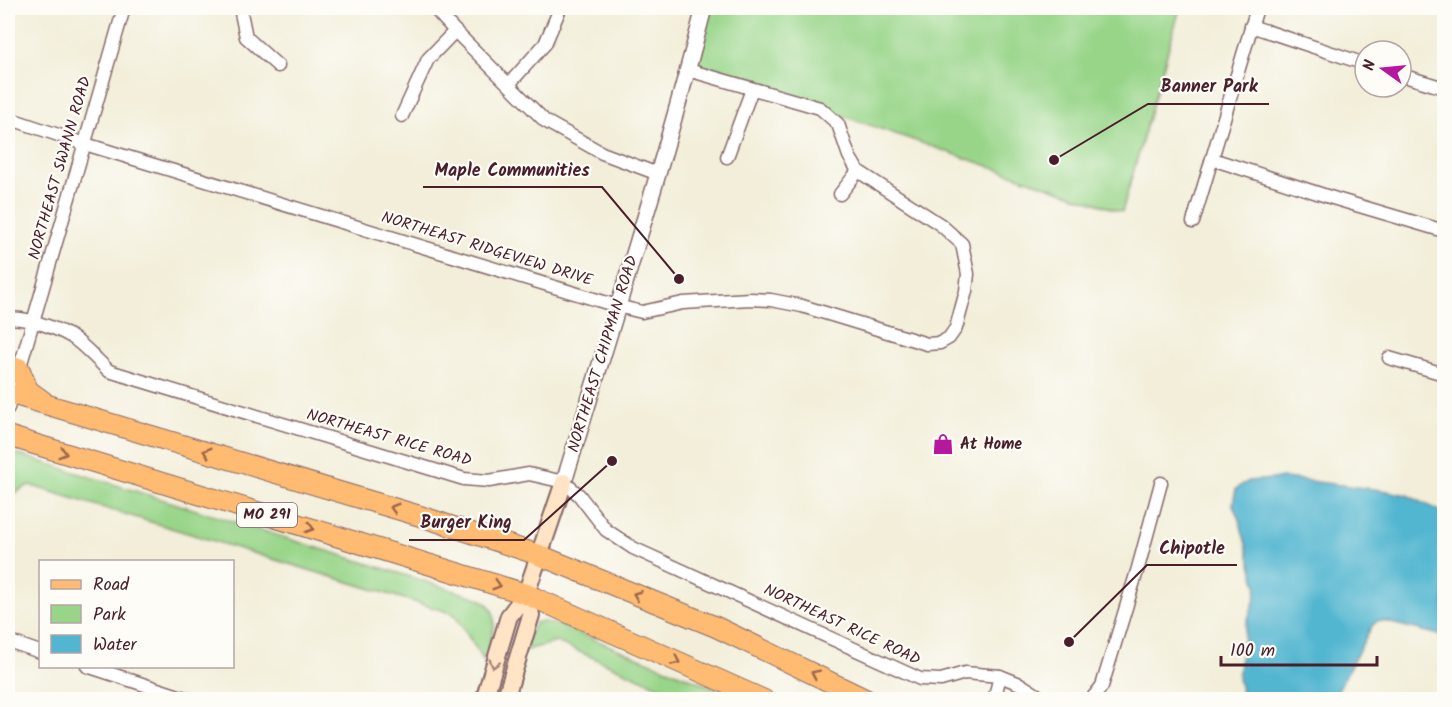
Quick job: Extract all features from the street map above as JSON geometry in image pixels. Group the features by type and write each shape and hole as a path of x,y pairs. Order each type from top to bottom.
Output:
{"main road":[{"name":"MO 291","path":"11,388 47,405 420,516 539,555 716,627 867,699"},
{"path":"11,388 28,390 47,405"},
{"name":"MO 291","path":"8,436 526,594 764,699"},
{"name":"NORTHEAST CHIPMAN ROAD","path":"484,699 509,616 526,594 564,482"},
{"name":"NORTHEAST CHIPMAN ROAD","path":"505,699 531,615 526,594"}],"street":[{"name":"NORTHEAST SWANN ROAD","path":"11,388 124,8"},
{"path":"240,8 246,37 278,66"},
{"path":"434,8 545,121 602,153 658,174"},
{"name":"NORTHEAST CHIPMAN ROAD","path":"564,482 658,174 704,8"},
{"path":"1192,222 1257,8"},
{"path":"508,84 545,44 559,10"},
{"path":"1251,26 1353,60"},
{"path":"402,116 428,59 455,31"},
{"path":"688,70 820,108 838,124 849,156 858,171 840,194"},
{"path":"1413,79 1444,88"},
{"path":"727,157 752,89"},
{"name":"NORTHEAST RIDGEVIEW DRIVE","path":"8,118 85,144 642,312 683,303 771,300 802,306 927,344 940,343 950,338 956,328 966,291 968,274 962,244 941,225 858,171"},
{"path":"1212,159 1444,231"},
{"name":"NORTHEAST RICE ROAD","path":"8,318 32,321 72,337 109,371 460,478 489,481 529,474 564,482 579,495 606,530 633,548 913,676 920,679 941,680 965,673 1000,676 1020,684 1045,699"},
{"path":"1389,358 1444,374"},
{"path":"1091,699 1102,686 1161,483"},
{"path":"8,641 39,652"},
{"path":"93,668 191,699"},
{"path":"994,699 1000,676"}],"green space":[{"path":"704,8 1180,8 1122,212 820,108 688,70"},
{"path":"10,453 478,598 490,607 494,619 493,634 484,661 454,614 29,485 8,497 8,455"},
{"path":"536,622 561,626 739,699 688,699 557,642 521,651"}],"water":[{"path":"1285,478 1407,495 1444,513 1444,636 1377,621 1372,626 1333,699 1243,699 1238,678 1246,625 1257,586 1240,522 1233,505 1236,489 1249,481"}],"place":[{"name":"Banner Park","path":"1054,160"},
{"name":"Maple Communities","path":"679,279"},
{"name":"At Home","path":"943,444"},
{"name":"Burger King","path":"612,461"},
{"name":"Chipotle","path":"1069,642"}]}
